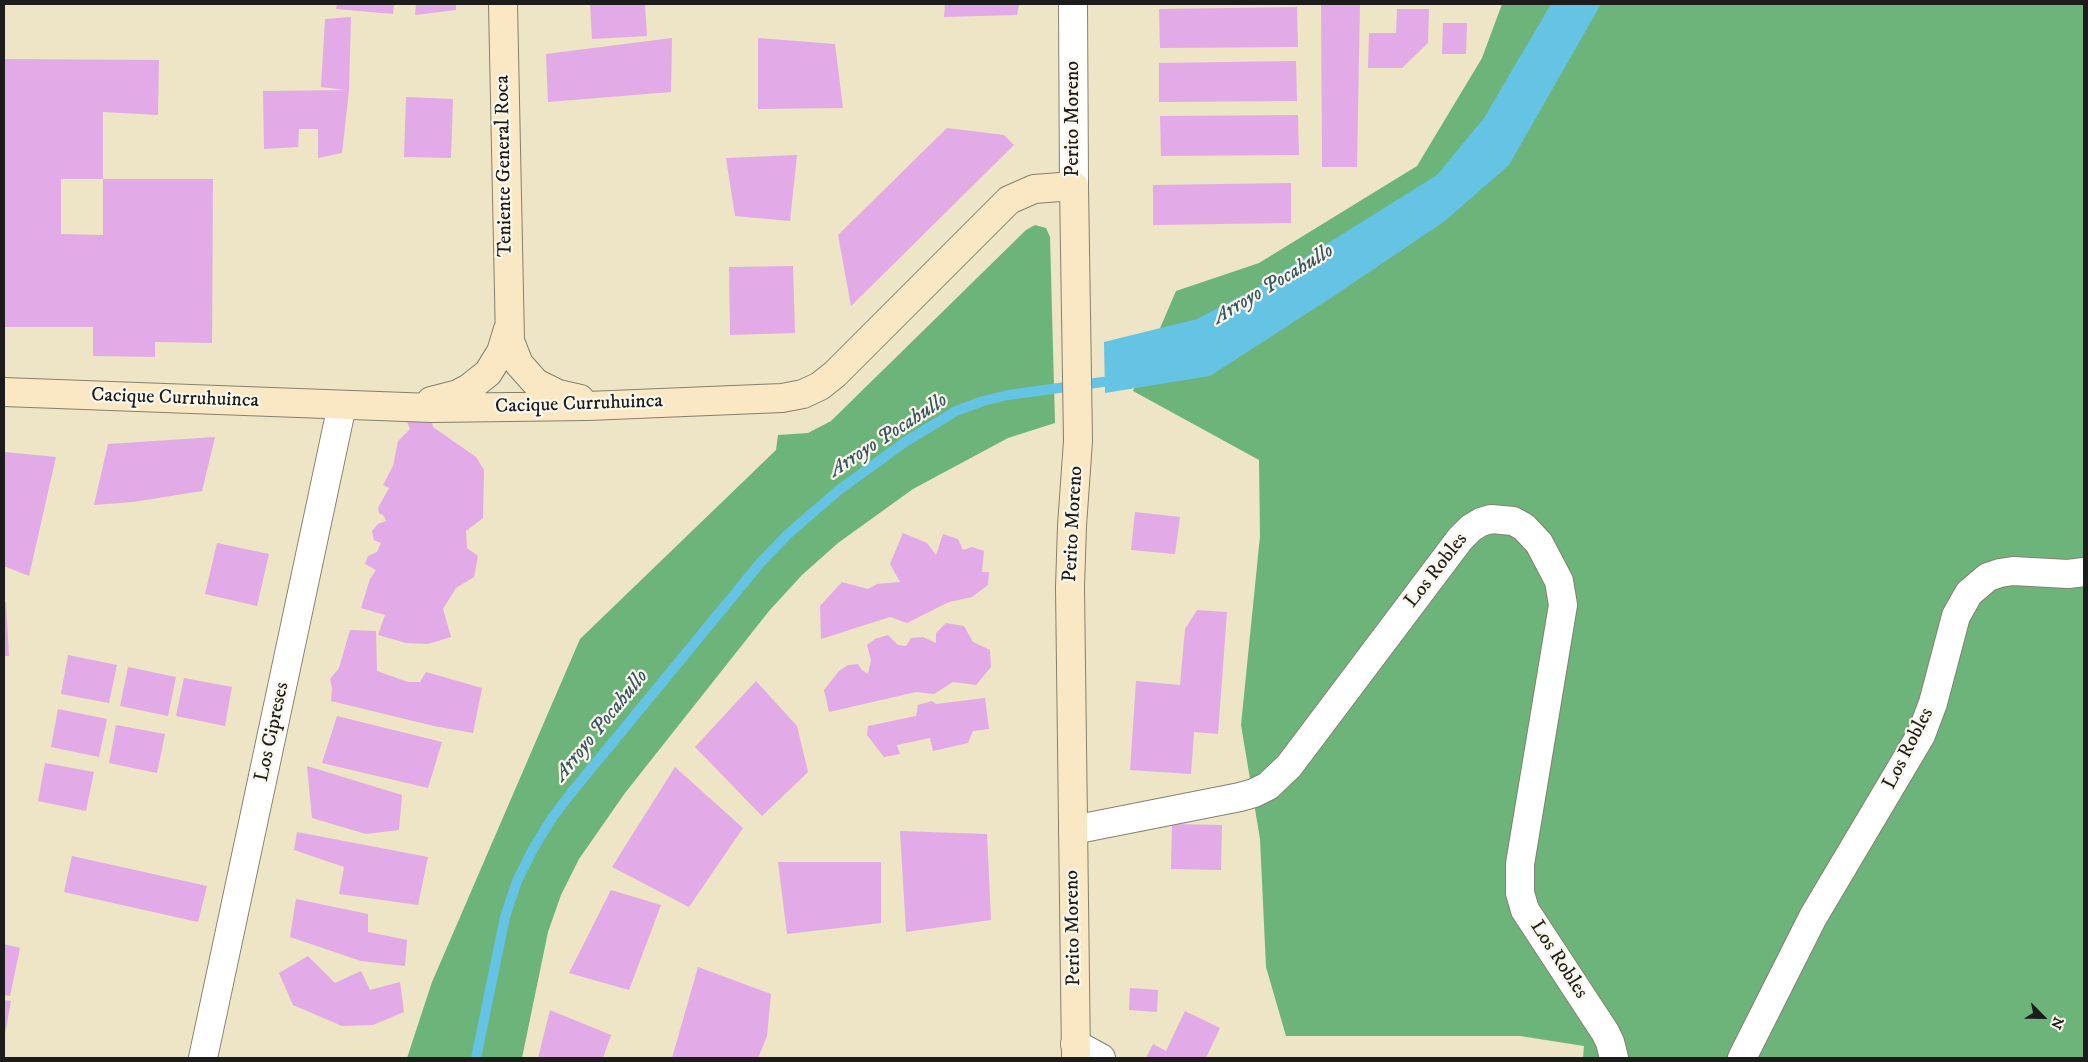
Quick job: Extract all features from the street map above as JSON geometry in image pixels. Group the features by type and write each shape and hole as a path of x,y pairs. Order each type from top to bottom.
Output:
{"main road":[{"name":"Teniente General Roca","path":"502,4 508,329 513,354 526,374 536,383 558,394 614,405"},
{"name":"Perito Moreno","path":"1074,186 1078,462 1070,568 1076,1051"},
{"name":"Cacique Curruhuinca","path":"4,392 403,408 614,405 782,398 811,391 835,374 1001,206 1017,195 1034,189 1074,186"},
{"name":"Teniente General Roca","path":"403,408 458,394 479,381 488,373 501,352 508,329"}],"street":[{"name":"Perito Moreno","path":"1073,4 1074,186"},
{"name":"Los Cipreses","path":"203,1058 342,405"},
{"name":"Los Robles","path":"1073,830 1240,797 1268,786 1289,766 1460,539 1471,528 1481,522 1502,518 1513,521 1524,527 1540,543 1559,581 1563,605 1520,864 1520,893 1530,918 1605,1032 1614,1058"},
{"name":"Los Robles","path":"1742,1058 1813,917 1924,729 1933,703 1952,628 1969,593 1988,578 2000,573 2013,571 2068,574 2084,572"},
{"name":"Perito Moreno","path":"1076,1051 1101,1058"}],"green space":[{"path":"1502,4 2084,4 2084,1058 1583,1058 1584,1046 1520,1036 1286,1036 1266,967 1260,839 1241,725 1260,536 1259,460 1133,391 1176,291 1259,263 1417,166 1482,58"},
{"path":"1035,225 1046,228 1050,237 1055,423 1008,438 913,489 838,543 802,575 769,611 625,793 579,859 561,895 548,932 522,1058 407,1058 432,982 580,639 776,450 778,435 808,433 831,421 1026,230"}],"water":[{"path":"1551,4 1601,4 1509,165 1445,221 1210,376 1105,393 1104,342 1197,319 1256,288 1437,175 1484,118"}],"building":[{"path":"337,4 394,4 393,14 336,9"},
{"path":"416,4 456,4 456,10 415,15"},
{"path":"590,4 645,4 647,36 592,39"},
{"path":"945,4 1019,4 1017,15 944,17"},
{"path":"1321,4 1360,4 1357,167 1322,167"},
{"path":"1297,7 1298,47 1160,48 1159,9"},
{"path":"1397,9 1429,9 1428,43 1402,68 1368,68 1369,33 1396,33"},
{"path":"351,17 349,90 342,153 318,158 318,129 299,129 298,147 264,149 263,91 346,90 321,87 325,19"},
{"path":"1443,23 1467,23 1466,54 1442,54"},
{"path":"672,38 671,92 548,102 546,54"},
{"path":"758,38 835,44 843,108 758,109"},
{"path":"4,59 159,60 158,115 103,112 103,179 213,179 212,343 155,342 155,357 93,356 93,327 4,327","holes":["61,179 103,179 103,235 61,234"]},
{"path":"1296,61 1297,101 1159,102 1159,63"},
{"path":"406,97 453,99 451,158 404,157"},
{"path":"1298,115 1299,155 1161,156 1160,116"},
{"path":"947,128 1004,135 1014,145 851,306 838,235"},
{"path":"797,155 790,221 735,216 726,158"},
{"path":"1291,183 1291,223 1153,225 1153,185"},
{"path":"793,266 795,333 730,335 729,267"},
{"path":"428,411 433,427 476,457 484,470 483,518 466,531 467,548 478,556 474,577 456,588 443,609 451,637 428,644 406,643 378,635 385,615 361,608 370,579 376,570 365,564 368,556 377,552 381,543 374,540 372,531 378,524 386,521 384,516 379,513 378,508 389,488 383,485 393,466 398,441 410,429 406,419"},
{"path":"215,437 202,491 133,502 94,505 108,444"},
{"path":"4,452 56,457 29,576 4,566"},
{"path":"1135,512 1180,517 1175,554 1131,550"},
{"path":"903,533 927,543 936,555 943,534 958,539 963,550 972,547 984,551 982,572 989,572 988,585 972,597 949,602 907,623 890,617 821,639 820,606 842,582 868,589 877,584 900,582 890,564"},
{"path":"217,543 269,554 257,606 205,594"},
{"path":"4,602 6,602 9,656 4,656"},
{"path":"1197,610 1227,612 1218,734 1194,732 1191,774 1130,770 1136,681 1180,685 1185,629"},
{"path":"946,623 964,626 973,642 990,650 991,667 976,685 953,682 934,694 916,692 829,712 824,690 839,671 848,665 858,664 868,674 871,660 867,645 875,639 888,635 898,645 906,646 911,638 923,637 936,643 936,633"},
{"path":"350,630 376,631 377,671 408,682 420,682 426,672 482,688 473,733 434,726 331,701 332,689 330,679 339,668"},
{"path":"68,655 117,665 109,703 61,694"},
{"path":"128,667 176,677 168,716 120,706"},
{"path":"184,678 232,687 225,726 176,716"},
{"path":"756,681 797,726 808,772 762,816 695,747"},
{"path":"985,698 989,729 973,731 968,743 933,751 930,738 897,745 900,754 884,757 867,735 868,726 916,716 918,705 932,701 936,704"},
{"path":"58,709 107,719 99,757 51,747"},
{"path":"337,716 442,742 428,788 322,763"},
{"path":"116,725 165,734 157,773 109,763"},
{"path":"45,763 94,772 86,811 38,801"},
{"path":"307,766 402,795 399,830 366,834 312,818"},
{"path":"675,767 743,828 689,907 612,867"},
{"path":"1172,824 1222,825 1221,870 1171,869"},
{"path":"900,831 987,834 991,920 906,932"},
{"path":"297,832 428,857 418,905 339,894 344,867 294,850"},
{"path":"72,856 207,886 198,922 64,892"},
{"path":"778,862 881,862 881,923 787,934"},
{"path":"611,890 661,905 629,990 569,973"},
{"path":"296,899 368,914 368,932 407,940 405,966 361,961 290,937"},
{"path":"4,944 20,948 10,996 4,995"},
{"path":"308,956 335,983 361,971 370,990 400,982 404,1012 373,1025 342,1026 293,1005 279,973"},
{"path":"698,967 771,994 767,1036 758,1058 672,1058"},
{"path":"1130,988 1158,990 1157,1012 1129,1010"},
{"path":"4,1000 11,1001 5,1034 4,1034"},
{"path":"550,1010 611,1035 603,1058 538,1058"},
{"path":"1185,1011 1220,1028 1206,1058 1146,1058 1153,1044 1166,1051"}],"waterway":[{"name":"Arroyo Pocahullo","path":"476,1058 505,917 517,881 533,849 552,818 571,793 761,562 788,534 839,490 905,442 956,411 983,401 1008,395 1117,380"}]}
